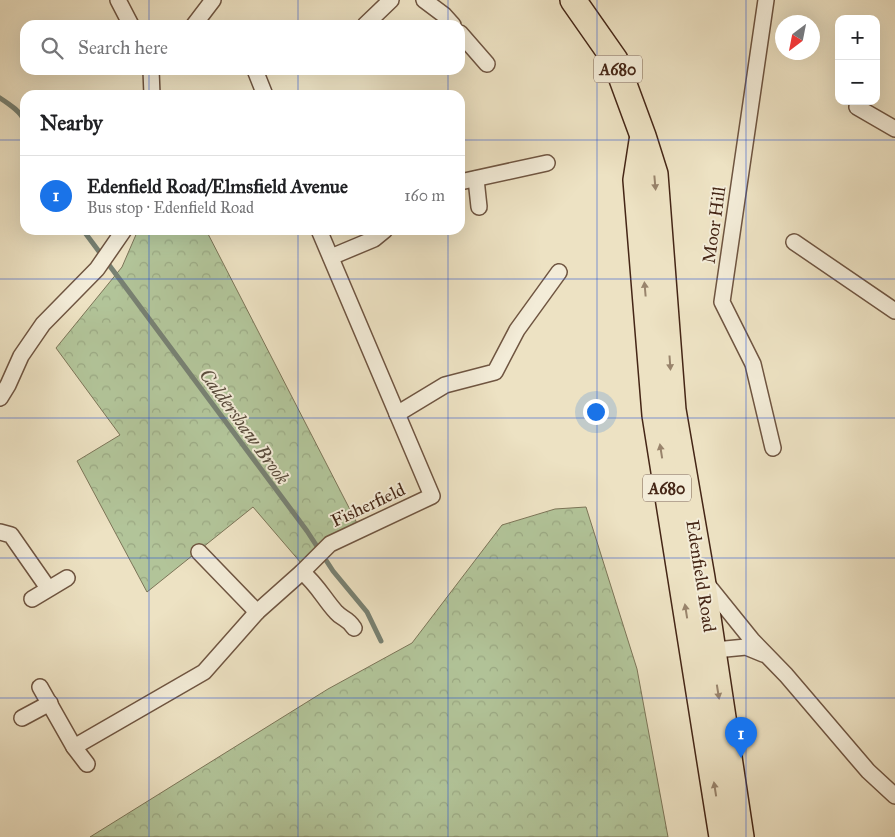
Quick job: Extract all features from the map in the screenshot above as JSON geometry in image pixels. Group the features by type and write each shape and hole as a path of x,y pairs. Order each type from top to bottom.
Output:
{"main road":[{"name":"Edenfield Road","path":"579,3 614,60 643,136 636,180 658,330 702,578 702,652 722,837"},
{"name":"Edenfield Road","path":"658,330 655,415 741,837"}],"street":[{"path":"118,0 128,20"},
{"path":"198,20 213,0"},
{"path":"370,20 391,0"},
{"path":"424,0 448,20"},
{"name":"Moor Hill","path":"766,0 722,302 753,364 773,448"},
{"path":"465,39 487,64"},
{"path":"151,75 152,90"},
{"path":"257,75 263,90"},
{"path":"857,107 895,129"},
{"path":"465,181 547,163"},
{"path":"476,179 479,207"},
{"path":"0,398 21,356 43,324 97,269 121,235"},
{"name":"Fisherfield","path":"74,747 204,672 257,612 308,567 330,544 432,496 321,235"},
{"path":"330,257 374,239 378,235"},
{"path":"794,242 895,312"},
{"path":"397,414 445,385 495,372 517,330 559,272"},
{"path":"0,532 11,535 48,588"},
{"path":"199,552 257,612"},
{"path":"308,567 333,619 348,619 354,628"},
{"path":"32,599 67,578"},
{"path":"702,578 752,640 868,771 895,796"},
{"path":"702,652 746,647 769,657"},
{"path":"40,687 74,747 87,764"},
{"path":"22,718 50,703"}],"green space":[{"path":"136,235 209,235 360,529 301,563 253,507 147,592 77,461 120,435 56,348 122,267"},
{"path":"586,507 637,669 668,837 90,837 328,689 412,643 502,525 555,509"}],"waterway":[{"name":"Caldershaw Brook","path":"0,98 20,114"},
{"name":"Caldershaw Brook","path":"87,235 307,531 333,571 367,612 381,641"}],"place":[{"name":"Edenfield Road/Elmsfield Avenue","path":"741,758"}]}
